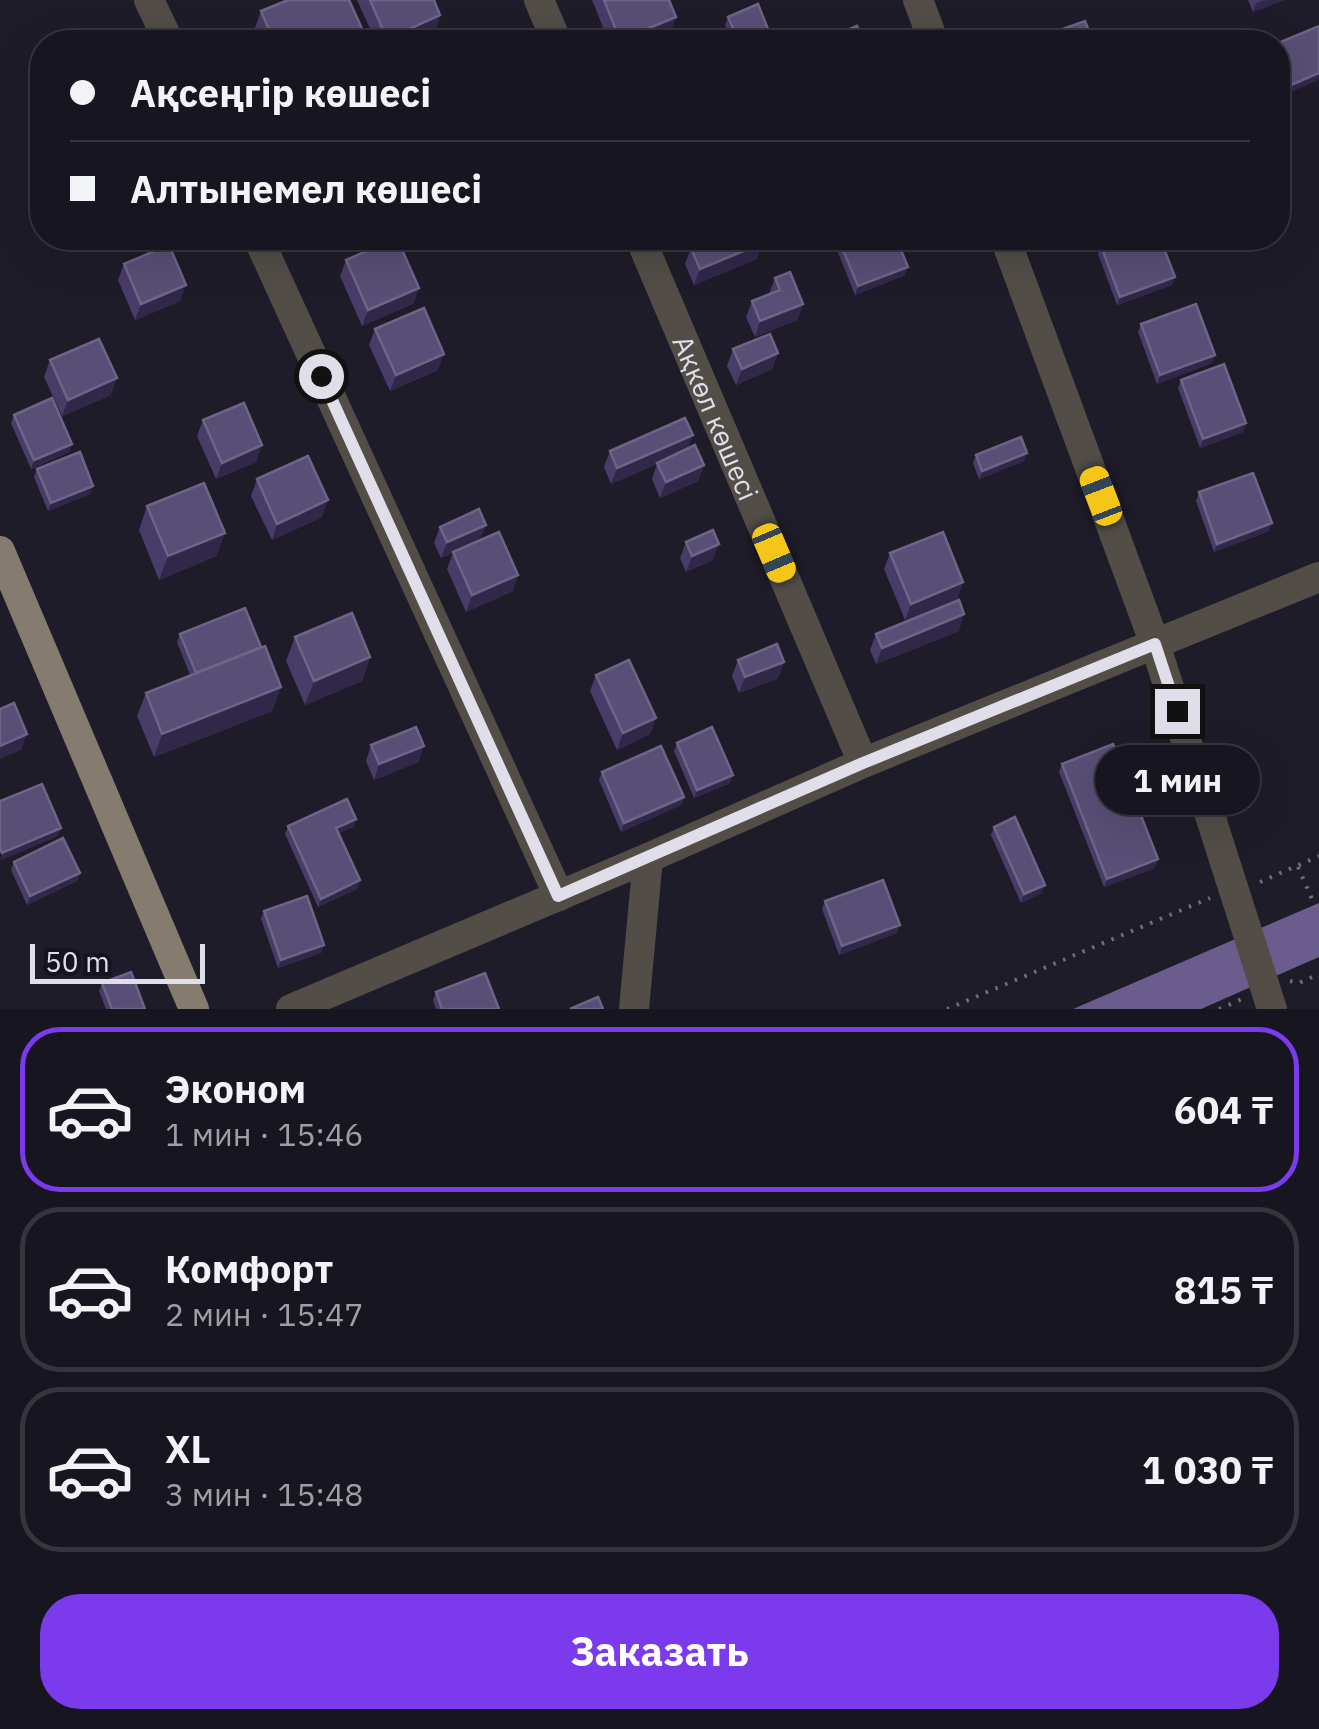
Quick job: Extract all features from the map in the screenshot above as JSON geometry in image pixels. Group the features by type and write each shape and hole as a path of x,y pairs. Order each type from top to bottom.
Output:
{"main road":[{"path":"0,550 194,1009"}],"street":[{"path":"150,0 164,30"},
{"path":"539,0 552,30"},
{"path":"918,0 929,30"},
{"path":"263,250 558,896"},
{"name":"Ақкөл көшесі","path":"645,250 863,763"},
{"path":"1010,250 1155,644 1269,996"},
{"path":"291,1009 863,763 1319,577"},
{"path":"634,1009 648,858"}],"path":[{"path":"947,1009 1319,856"},
{"path":"1298,867 1319,915"},
{"path":"1219,1009 1245,998 1269,996 1319,974"}],"shaded area":[{"path":"1319,903 1319,957 1201,1009 1073,1009"}],"building":[{"path":"288,0 349,0 363,30 269,30 261,11"},
{"path":"370,0 434,0 440,15 407,30 383,30"},
{"path":"604,0 669,0 676,17 644,30 616,30"},
{"path":"758,4 768,30 734,30 728,17"},
{"path":"1085,21 1088,30 1060,30"},
{"path":"1319,26 1319,73 1291,85 1290,82 1290,38"},
{"path":"157,250 171,250 186,285 141,304 124,264"},
{"path":"369,250 402,250 419,288 368,310 346,260"},
{"path":"692,250 746,250 700,269"},
{"path":"843,250 901,250 908,267 858,286"},
{"path":"1102,250 1165,250 1175,277 1120,297"},
{"path":"790,272 803,304 760,321 752,301 780,290 775,278"},
{"path":"1196,304 1215,355 1160,375 1141,324"},
{"path":"424,308 444,354 396,375 375,329"},
{"path":"770,334 778,353 742,369 733,349"},
{"path":"99,339 117,378 68,400 50,360"},
{"path":"1224,364 1246,423 1203,439 1181,380"},
{"path":"52,398 72,444 34,460 14,415"},
{"path":"244,403 262,445 222,463 203,420"},
{"path":"685,418 693,435 617,468 610,451"},
{"path":"1021,437 1027,453 982,471 976,455"},
{"path":"695,445 704,465 666,482 657,463"},
{"path":"80,452 93,486 51,503 37,469"},
{"path":"308,456 328,500 277,524 257,479"},
{"path":"1253,473 1272,523 1217,544 1199,492"},
{"path":"204,483 225,533 168,556 147,506"},
{"path":"479,509 486,525 447,542 440,527"},
{"path":"713,530 719,544 692,556 686,542"},
{"path":"499,532 518,575 472,595 453,552"},
{"path":"943,532 963,582 911,604 890,553"},
{"path":"959,600 964,614 882,648 876,634"},
{"path":"245,608 261,647 196,673 180,634"},
{"path":"352,613 370,657 314,681 295,637"},
{"path":"777,644 784,662 745,677 738,660"},
{"path":"265,646 281,687 162,734 146,693"},
{"path":"629,660 656,718 623,733 596,675"},
{"path":"14,703 27,734 0,746 0,709"},
{"path":"416,727 424,746 379,764 371,745"},
{"path":"712,727 733,775 697,790 677,743"},
{"path":"1113,744 1158,859 1107,879 1062,764"},
{"path":"661,746 684,797 624,823 602,772"},
{"path":"42,784 61,828 2,853 0,801"},
{"path":"347,799 356,819 336,828 360,880 321,899 288,826"},
{"path":"1015,817 1045,885 1024,894 994,827"},
{"path":"63,838 80,873 30,896 14,862"},
{"path":"883,880 900,925 842,946 825,901"},
{"path":"307,896 324,945 281,960 264,911"},
{"path":"131,972 145,1009 112,1009 102,983"},
{"path":"485,973 499,1009 442,1009 436,992"},
{"path":"598,997 603,1009 570,1009"}],"route":[{"path":"321,376 558,896 863,763 1155,644 1177,711"}]}
